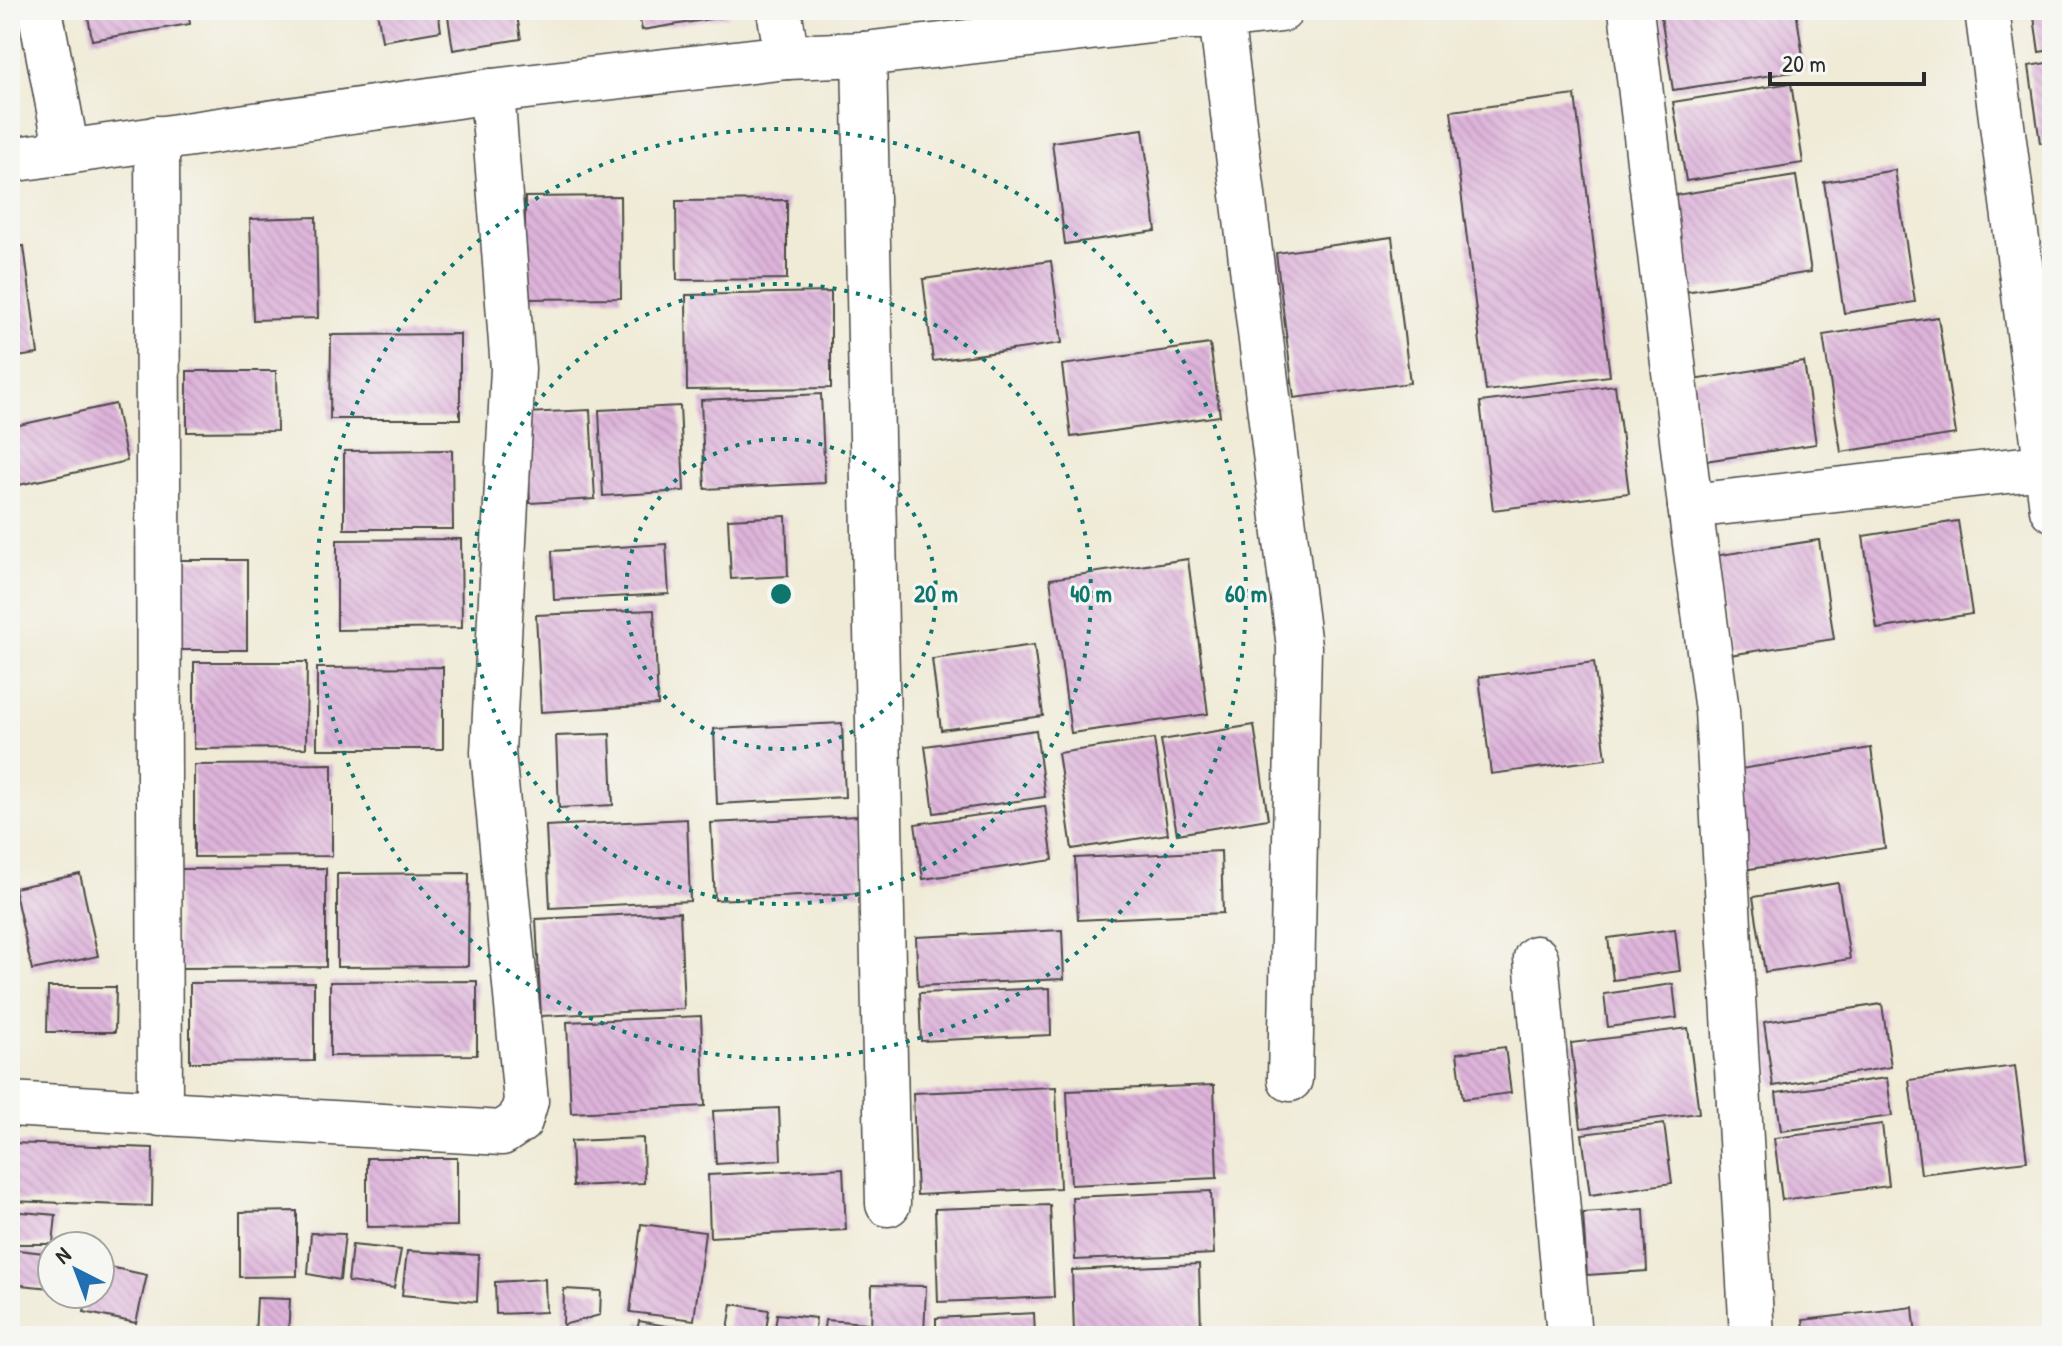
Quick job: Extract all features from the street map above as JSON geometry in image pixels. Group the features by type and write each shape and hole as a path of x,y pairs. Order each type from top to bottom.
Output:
{"street":[{"path":"40,10 67,152"},
{"path":"779,10 787,57"},
{"path":"10,160 492,91 787,57 864,54 1196,15 1281,10"},
{"path":"1631,10 1717,711 1752,1336"},
{"path":"1690,506 2050,481 1987,10"},
{"path":"1196,15 1299,647 1290,1079"},
{"path":"864,54 888,1204"},
{"path":"10,1104 502,1133 520,1121 526,1101 493,752 513,369 492,91"},
{"path":"157,138 160,1114"},
{"path":"1536,958 1569,1336"}],"building":[{"path":"87,10 188,10 190,24 92,40"},
{"path":"377,10 438,10 441,31 382,41"},
{"path":"447,10 516,10 521,39 453,50"},
{"path":"638,10 728,10 729,16 642,30"},
{"path":"1660,10 1796,10 1805,70 1673,90"},
{"path":"2033,10 2052,10 2052,50 2039,52"},
{"path":"2052,62 2052,141 2040,143 2029,66"},
{"path":"1791,83 1803,163 1686,181 1673,102"},
{"path":"1575,95 1610,376 1486,391 1451,111"},
{"path":"1143,129 1156,231 1065,244 1052,142"},
{"path":"1895,170 1915,302 1844,313 1824,182"},
{"path":"1796,176 1811,272 1672,294 1657,198"},
{"path":"620,196 621,298 525,299 525,197"},
{"path":"787,200 787,279 677,280 676,201"},
{"path":"316,217 318,318 253,320 250,219"},
{"path":"1392,237 1410,383 1294,398 1276,253"},
{"path":"24,246 38,354 10,358 10,248"},
{"path":"1051,261 1062,343 933,361 923,279"},
{"path":"831,292 831,388 687,390 686,295"},
{"path":"1938,317 1956,434 1841,452 1823,335"},
{"path":"460,334 460,419 330,419 331,335"},
{"path":"1210,344 1220,416 1071,437 1062,365"},
{"path":"1804,362 1816,444 1705,461 1693,380"},
{"path":"187,371 276,371 277,431 187,432"},
{"path":"1615,385 1629,493 1493,510 1480,402"},
{"path":"821,394 825,483 705,489 701,400"},
{"path":"115,404 127,461 10,487 10,427"},
{"path":"680,406 684,491 603,496 599,410"},
{"path":"590,410 595,499 530,503 526,413"},
{"path":"452,450 453,529 344,529 344,451"},
{"path":"786,516 788,576 731,579 728,519"},
{"path":"1958,521 1972,614 1877,629 1863,536"},
{"path":"461,539 462,628 337,630 337,540"},
{"path":"1819,540 1834,639 1729,655 1714,556"},
{"path":"666,544 669,594 554,600 552,551"},
{"path":"1188,559 1208,714 1071,733 1050,579"},
{"path":"173,560 247,560 247,650 173,650"},
{"path":"654,610 658,705 541,712 536,615"},
{"path":"1034,645 1043,716 941,730 932,659"},
{"path":"194,662 307,662 306,748 194,749"},
{"path":"1594,662 1606,759 1491,774 1479,677"},
{"path":"443,667 443,749 317,749 317,668"},
{"path":"842,723 845,797 717,804 714,729"},
{"path":"1254,725 1268,819 1177,834 1161,740"},
{"path":"1036,730 1045,797 934,813 925,746"},
{"path":"610,734 613,805 559,808 556,736"},
{"path":"1154,739 1168,834 1072,849 1058,753"},
{"path":"1871,748 1885,848 1743,870 1728,771"},
{"path":"332,764 332,856 194,857 194,765"},
{"path":"1045,806 1053,860 923,879 915,824"},
{"path":"858,816 862,893 715,900 711,823"},
{"path":"687,819 690,901 550,908 546,826"},
{"path":"1221,851 1223,913 1078,920 1075,858"},
{"path":"326,868 326,967 177,968 178,869"},
{"path":"469,873 468,966 337,967 337,874"},
{"path":"80,874 98,956 32,970 14,888"},
{"path":"1838,883 1850,959 1765,972 1753,897"},
{"path":"680,912 684,1009 541,1016 536,919"},
{"path":"1675,929 1680,971 1613,980 1608,938"},
{"path":"1062,930 1064,979 918,986 916,937"},
{"path":"477,981 477,1055 330,1056 330,982"},
{"path":"314,982 314,1061 190,1062 190,983"},
{"path":"1673,984 1677,1018 1608,1027 1604,994"},
{"path":"48,987 116,987 115,1032 47,1032"},
{"path":"1050,988 1051,1035 921,1041 919,993"},
{"path":"1882,1004 1891,1067 1773,1086 1764,1022"},
{"path":"701,1016 705,1106 571,1113 567,1022"},
{"path":"1688,1028 1699,1113 1581,1128 1571,1043"},
{"path":"1505,1047 1511,1093 1463,1099 1457,1053"},
{"path":"2015,1066 2027,1161 1921,1174 1909,1080"},
{"path":"1887,1078 1892,1116 1781,1131 1776,1093"},
{"path":"1214,1085 1217,1178 1071,1185 1067,1091"},
{"path":"1056,1087 1060,1188 917,1195 913,1093"},
{"path":"779,1108 781,1160 716,1164 713,1111"},
{"path":"1664,1124 1672,1183 1590,1195 1582,1134"},
{"path":"1882,1124 1889,1186 1782,1200 1774,1138"},
{"path":"643,1138 644,1183 573,1186 571,1141"},
{"path":"10,1143 153,1148 152,1206 10,1201"},
{"path":"367,1158 457,1158 457,1226 367,1227"},
{"path":"843,1168 846,1230 710,1237 708,1175"},
{"path":"1211,1191 1214,1254 1075,1260 1072,1197"},
{"path":"1050,1205 1054,1297 938,1302 935,1209"},
{"path":"1644,1209 1647,1271 1587,1275 1583,1213"},
{"path":"10,1211 56,1215 54,1230 36,1230 36,1244 10,1244"},
{"path":"297,1211 297,1276 240,1277 240,1212"},
{"path":"641,1224 705,1232 694,1320 630,1312"},
{"path":"311,1233 345,1234 340,1280 308,1274"},
{"path":"352,1245 401,1250 394,1288 348,1282"},
{"path":"10,1249 36,1252 36,1287 10,1284"},
{"path":"407,1251 479,1255 477,1302 402,1295"},
{"path":"1199,1264 1201,1329 1074,1335 1072,1270"},
{"path":"116,1268 147,1275 136,1323 84,1312 116,1310"},
{"path":"545,1279 546,1312 496,1314 495,1282"},
{"path":"872,1285 926,1286 924,1336 871,1336"},
{"path":"564,1289 601,1291 600,1315 563,1325"},
{"path":"257,1298 290,1299 288,1336 255,1336"},
{"path":"732,1304 769,1310 765,1336 727,1336"},
{"path":"1913,1307 1916,1336 1805,1336 1803,1320"},
{"path":"1034,1313 1035,1336 936,1336 936,1318"},
{"path":"777,1314 816,1318 814,1336 774,1336"},
{"path":"825,1320 867,1323 866,1336 823,1336"},
{"path":"639,1321 688,1330 689,1336 636,1336"}]}
